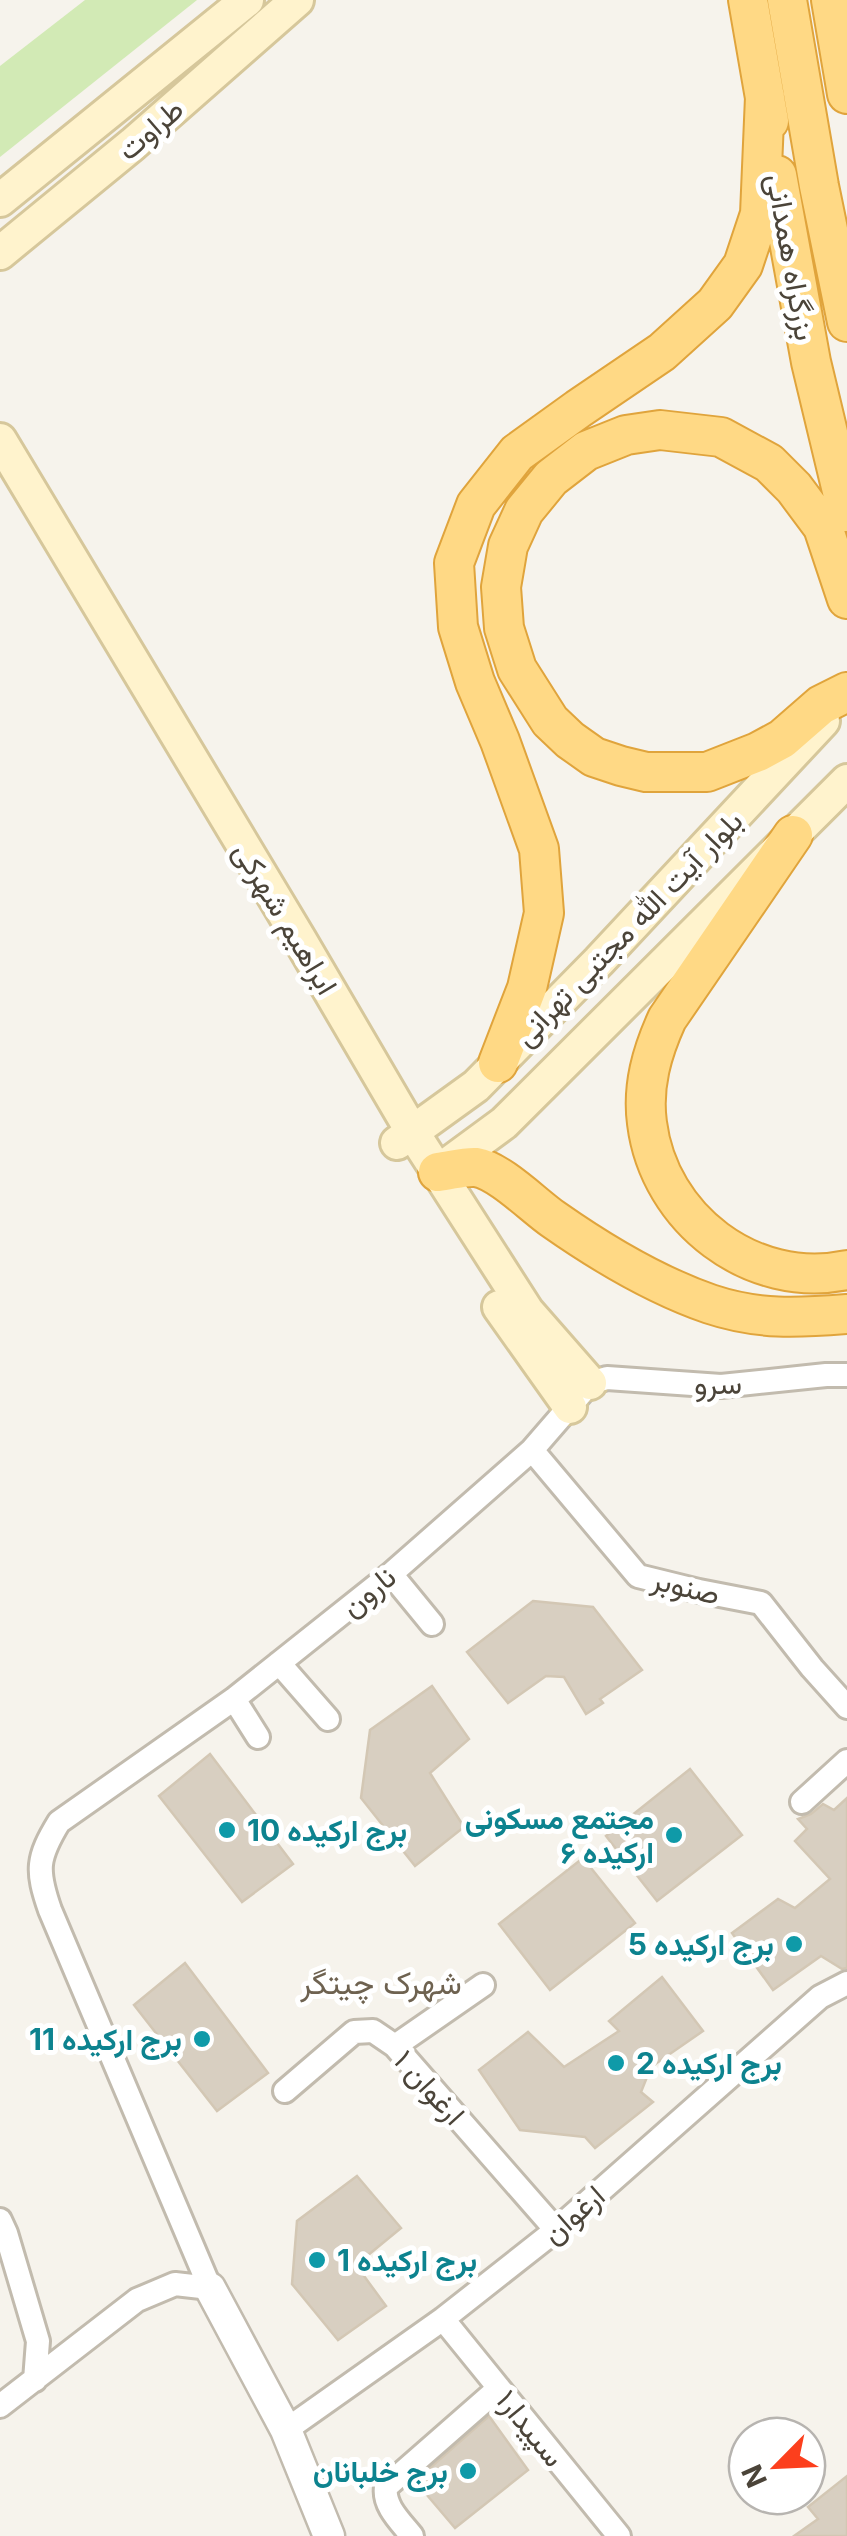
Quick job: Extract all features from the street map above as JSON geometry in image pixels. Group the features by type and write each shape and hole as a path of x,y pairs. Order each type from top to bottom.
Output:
{"highway":[{"name":"بزرگراه همدانی","path":"748,0 783,220 847,512"},
{"name":"بزرگراه همدانی","path":"787,0 847,322"},
{"path":"831,0 847,94"},
{"path":"498,1063 527,988 544,912 538,849 458,628 454,563 476,505 517,454 662,352 716,304 744,266 760,214 765,97"},
{"path":"847,598 823,527 769,463 721,437 660,430 626,435 586,450 551,478 524,511 508,546 501,587 504,628 516,670 550,721 594,757 621,766 646,772 707,772 782,739 821,705 847,694"},
{"path":"793,836 667,1018 648,1072 646,1122 662,1176 676,1201 716,1241 760,1265 786,1272 828,1274 847,1270"},
{"path":"428,1178 476,1167 503,1180 601,1249 708,1303 757,1316 847,1314"}],"main road":[{"name":"طراوت","path":"0,200 247,0"},
{"name":"طراوت","path":"0,254 133,144 296,0"},
{"path":"108,114 133,144"},
{"name":"ابراهیم شهرکی","path":"0,440 300,940 404,1138"},
{"name":"ابراهیم شهرکی","path":"0,481 428,1178 527,1311 580,1395"},
{"name":"بلوار آیت الله مجتبی تهرانی","path":"404,1138 476,1086 599,961 847,694"},
{"name":"بلوار آیت الله مجتبی تهرانی","path":"428,1178 504,1123 847,781"},
{"path":"448,1107 446,1118 452,1134 473,1147"}],"street":[{"name":"سرو","path":"580,1395 607,1378 721,1386 847,1376"},
{"name":"نارون","path":"210,2288 57,1928 40,1880 43,1848 58,1822 234,1699 391,1574 532,1450 580,1395"},
{"name":"صنوبر","path":"532,1450 638,1576 762,1603 847,1708"},
{"path":"391,1574 432,1624"},
{"path":"279,1663 328,1719"},
{"path":"234,1699 258,1736"},
{"path":"802,1802 847,1761"},
{"name":"ارغوان","path":"286,2430 442,2319 556,2230 820,1997 847,1983"},
{"path":"395,2046 484,1984"},
{"name":"ارغوان ۱","path":"285,2091 354,2032 373,2031 395,2046 556,2230"},
{"path":"0,2220 38,2341 34,2380"},
{"path":"0,2406 137,2300 174,2284 210,2288 286,2430 328,2536"},
{"name":"سپیدار۱","path":"442,2319 619,2536"},
{"path":"412,2536 390,2508 384,2496 386,2487 498,2388"}],"green space":[{"path":"85,0 197,0 0,157 0,66"}],"building":[{"path":"533,1601 593,1607 642,1670 600,1699 603,1703 586,1714 564,1677 546,1676 508,1703 467,1652"},
{"path":"432,1686 469,1739 430,1773 464,1827 415,1866 361,1798 370,1730"},
{"name":"برج ارکیده 10","path":"210,1754 293,1864 242,1902 159,1796"},
{"name":"مجتمع مسکونی ارکیده ۶","path":"690,1769 742,1835 657,1901 606,1836"},
{"name":"برج ارکیده 5","path":"847,1798 847,1968 842,1969 821,1956 773,1990 732,1933 778,1899 795,1908 830,1879 795,1841 807,1829 798,1819 823,1804 834,1810"},
{"path":"583,1858 635,1923 550,1990 499,1924"},
{"name":"برج ارکیده 11","path":"185,1963 268,2073 217,2111 134,2005"},
{"name":"برج ارکیده 2","path":"662,1977 703,2031 651,2067 641,2092 653,2102 595,2148 585,2137 520,2130 479,2070 528,2032 564,2067 619,2031 609,2021"},
{"name":"برج ارکیده 1","path":"357,2176 401,2228 356,2265 386,2306 338,2340 292,2284 297,2221"},
{"name":"برج خلبانان","path":"489,2416 528,2470 455,2528 415,2481"},
{"path":"847,2476 847,2536 794,2536 818,2519 816,2516 827,2516 827,2492"}],"place":[{"name":"برج ارکیده 10","path":"227,1830"},
{"name":"مجتمع مسکونی ارکیده ۶","path":"674,1835"},
{"name":"برج ارکیده 5","path":"794,1944"},
{"name":"برج ارکیده 11","path":"202,2039"},
{"name":"برج ارکیده 2","path":"616,2063"},
{"name":"برج ارکیده 1","path":"317,2260"},
{"name":"برج خلبانان","path":"468,2471"}],"district":[{"name":"شهرک چیتگر","path":"381,1982"}]}
